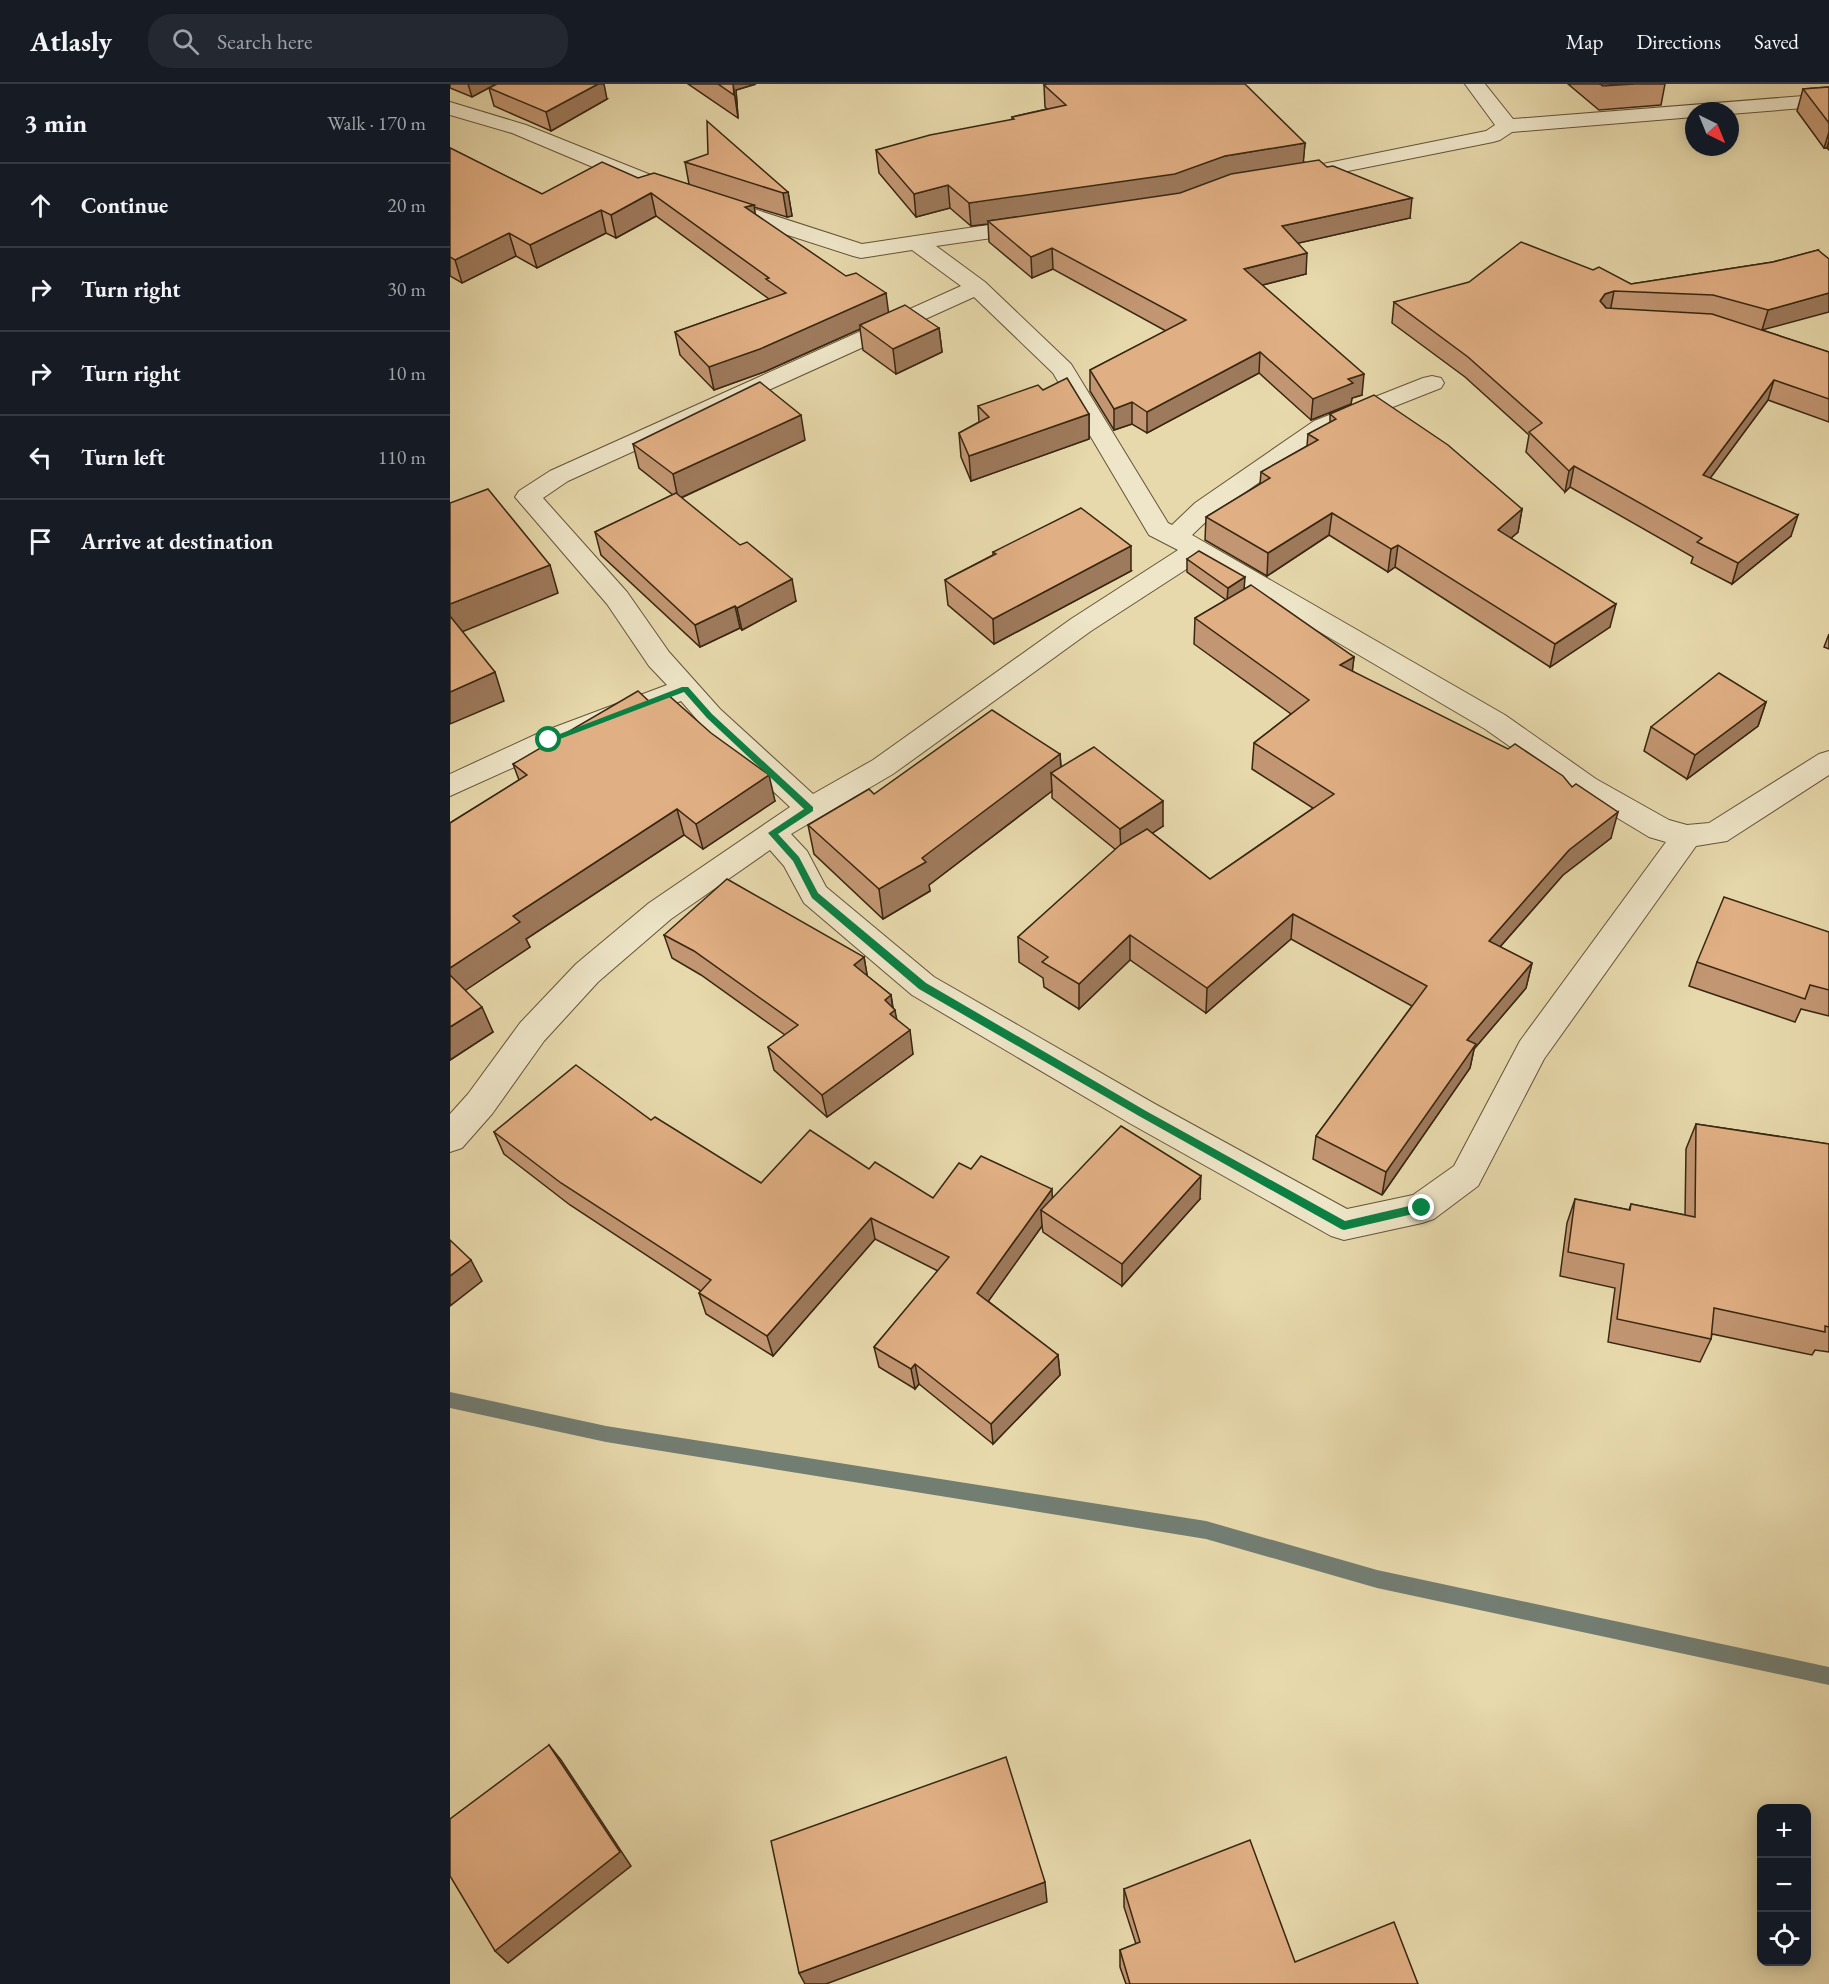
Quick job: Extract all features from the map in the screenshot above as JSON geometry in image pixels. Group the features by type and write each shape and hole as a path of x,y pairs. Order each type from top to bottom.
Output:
{"street":[{"path":"1475,84 1507,126"},
{"path":"456,110 490,98"},
{"path":"1268,180 1347,167 1493,136 1507,126 1829,100"},
{"path":"456,110 519,129 654,184 817,239 861,251 1053,222"},
{"path":"915,242 976,287 1063,369 1158,529 1186,543 1494,722 1586,786 1660,829 1687,836 1716,833 1829,760"},
{"path":"810,809 710,716 685,689 659,659 617,598 528,497 559,476 976,287"},
{"path":"450,1137 480,1104 532,1032 587,973 660,912 772,833 883,767 1081,625 1186,543 1204,508 1323,426 1432,383"},
{"path":"450,786 549,740 685,689"},
{"path":"772,833 796,859 815,895 923,986 1143,1114 1344,1225 1422,1208 1466,1176 1532,1050 1687,836"}],"building":[{"path":"497,84 598,84 546,112 489,88"},
{"path":"718,84 733,84 734,95"},
{"path":"1245,84 1305,143 1225,156 1175,174 969,203 948,185 914,194 876,150 930,135 1014,119 1012,117 1066,105 1044,85"},
{"path":"1600,84 1634,84 1603,86"},
{"path":"1829,87 1829,123 1803,89"},
{"path":"707,121 788,192 783,193 685,162 708,154"},
{"path":"450,148 542,194 602,162 638,178 654,173 754,205 745,207 846,276 856,273 886,293 760,349 709,367 675,332 786,293 766,279 769,278 651,193 611,215 601,210 530,245 509,233 455,260 450,257"},
{"path":"1319,160 1327,167 1333,166 1412,198 1282,226 1307,253 1244,269 1364,374 1348,379 1353,383 1313,399 1260,352 1147,412 1132,402 1114,409 1090,370 1186,320 1052,248 1031,257 988,221 1180,193 1231,174"},
{"path":"1521,242 1593,270 1599,267 1631,284 1773,262 1818,250 1829,259 1829,293 1768,310 1713,295 1614,291 1605,294 1600,301 1606,308 1712,314 1829,352 1829,399 1774,380 1703,475 1798,515 1738,563 1697,542 1702,538 1574,466 1569,471 1529,432 1542,423 1468,357 1394,302 1469,282"},
{"path":"905,305 939,328 893,349 860,325"},
{"path":"1067,378 1089,414 969,456 959,433 989,417 978,406 1038,385 1043,390"},
{"path":"760,382 801,415 673,474 633,444"},
{"path":"1374,395 1448,445 1522,509 1498,530 1616,604 1555,644 1398,545 1391,549 1332,513 1268,553 1206,517 1270,478 1261,472 1318,440 1308,434 1336,419 1330,414"},
{"path":"488,489 550,565 450,604 450,503"},
{"path":"676,493 740,545 747,542 792,579 737,608 735,606 695,625 595,532"},
{"path":"1081,508 1131,546 993,619 945,580 996,554 993,552"},
{"path":"1199,551 1245,577 1228,588 1187,559"},
{"path":"1251,585 1354,657 1340,665 1508,749 1515,744 1563,776 1572,787 1576,784 1618,812 1569,850 1489,941 1532,963 1467,1040 1476,1044 1386,1172 1316,1136 1427,986 1293,914 1207,988 1130,935 1079,984 1042,962 1048,957 1018,937 1120,845 1147,829 1210,879 1334,794 1254,743 1309,700 1195,618"},
{"path":"450,616 495,672 450,692"},
{"path":"1719,673 1766,702 1695,755 1651,727"},
{"path":"638,691 651,703 667,694 711,733 769,775 696,824 677,809 513,916 520,922 450,968 450,823 527,775 513,764"},
{"path":"992,710 1060,754 922,858 926,862 879,889 808,825 869,789 874,794"},
{"path":"1094,747 1163,801 1120,829 1051,773"},
{"path":"727,879 864,957 854,965 891,995 885,1000 895,1010 890,1014 910,1030 822,1095 768,1047 798,1025 694,951 664,935"},
{"path":"1724,897 1829,932 1829,990 1810,985 1805,999 1697,962"},
{"path":"450,975 482,1007 450,1027"},
{"path":"576,1065 651,1120 655,1117 761,1183 810,1130 869,1169 875,1162 933,1198 959,1163 971,1169 981,1156 1052,1189 977,1293 1058,1355 991,1424 915,1364 911,1369 874,1347 949,1257 871,1218 767,1336 699,1293 711,1280 561,1183 494,1132"},
{"path":"1696,1124 1829,1144 1829,1327 1825,1326 1825,1332 1714,1308 1711,1339 1617,1319 1624,1264 1568,1252 1575,1199 1630,1210 1631,1204 1695,1217"},
{"path":"1121,1126 1201,1176 1122,1264 1041,1210"},
{"path":"450,1240 471,1260 450,1276"},
{"path":"549,1745 620,1852 495,1951 450,1876 450,1819"},
{"path":"1006,1757 1045,1882 799,1973 771,1841"},
{"path":"1250,1840 1295,1962 1394,1922 1418,1984 1130,1984 1120,1950 1140,1942 1124,1889"}],"waterway":[{"path":"450,1400 606,1434 1206,1530 1377,1579 1829,1676"}],"route":[{"path":"549,740 685,689 710,716 810,809 772,833 796,859 815,895 923,986 1143,1114 1344,1225 1422,1208"}]}
